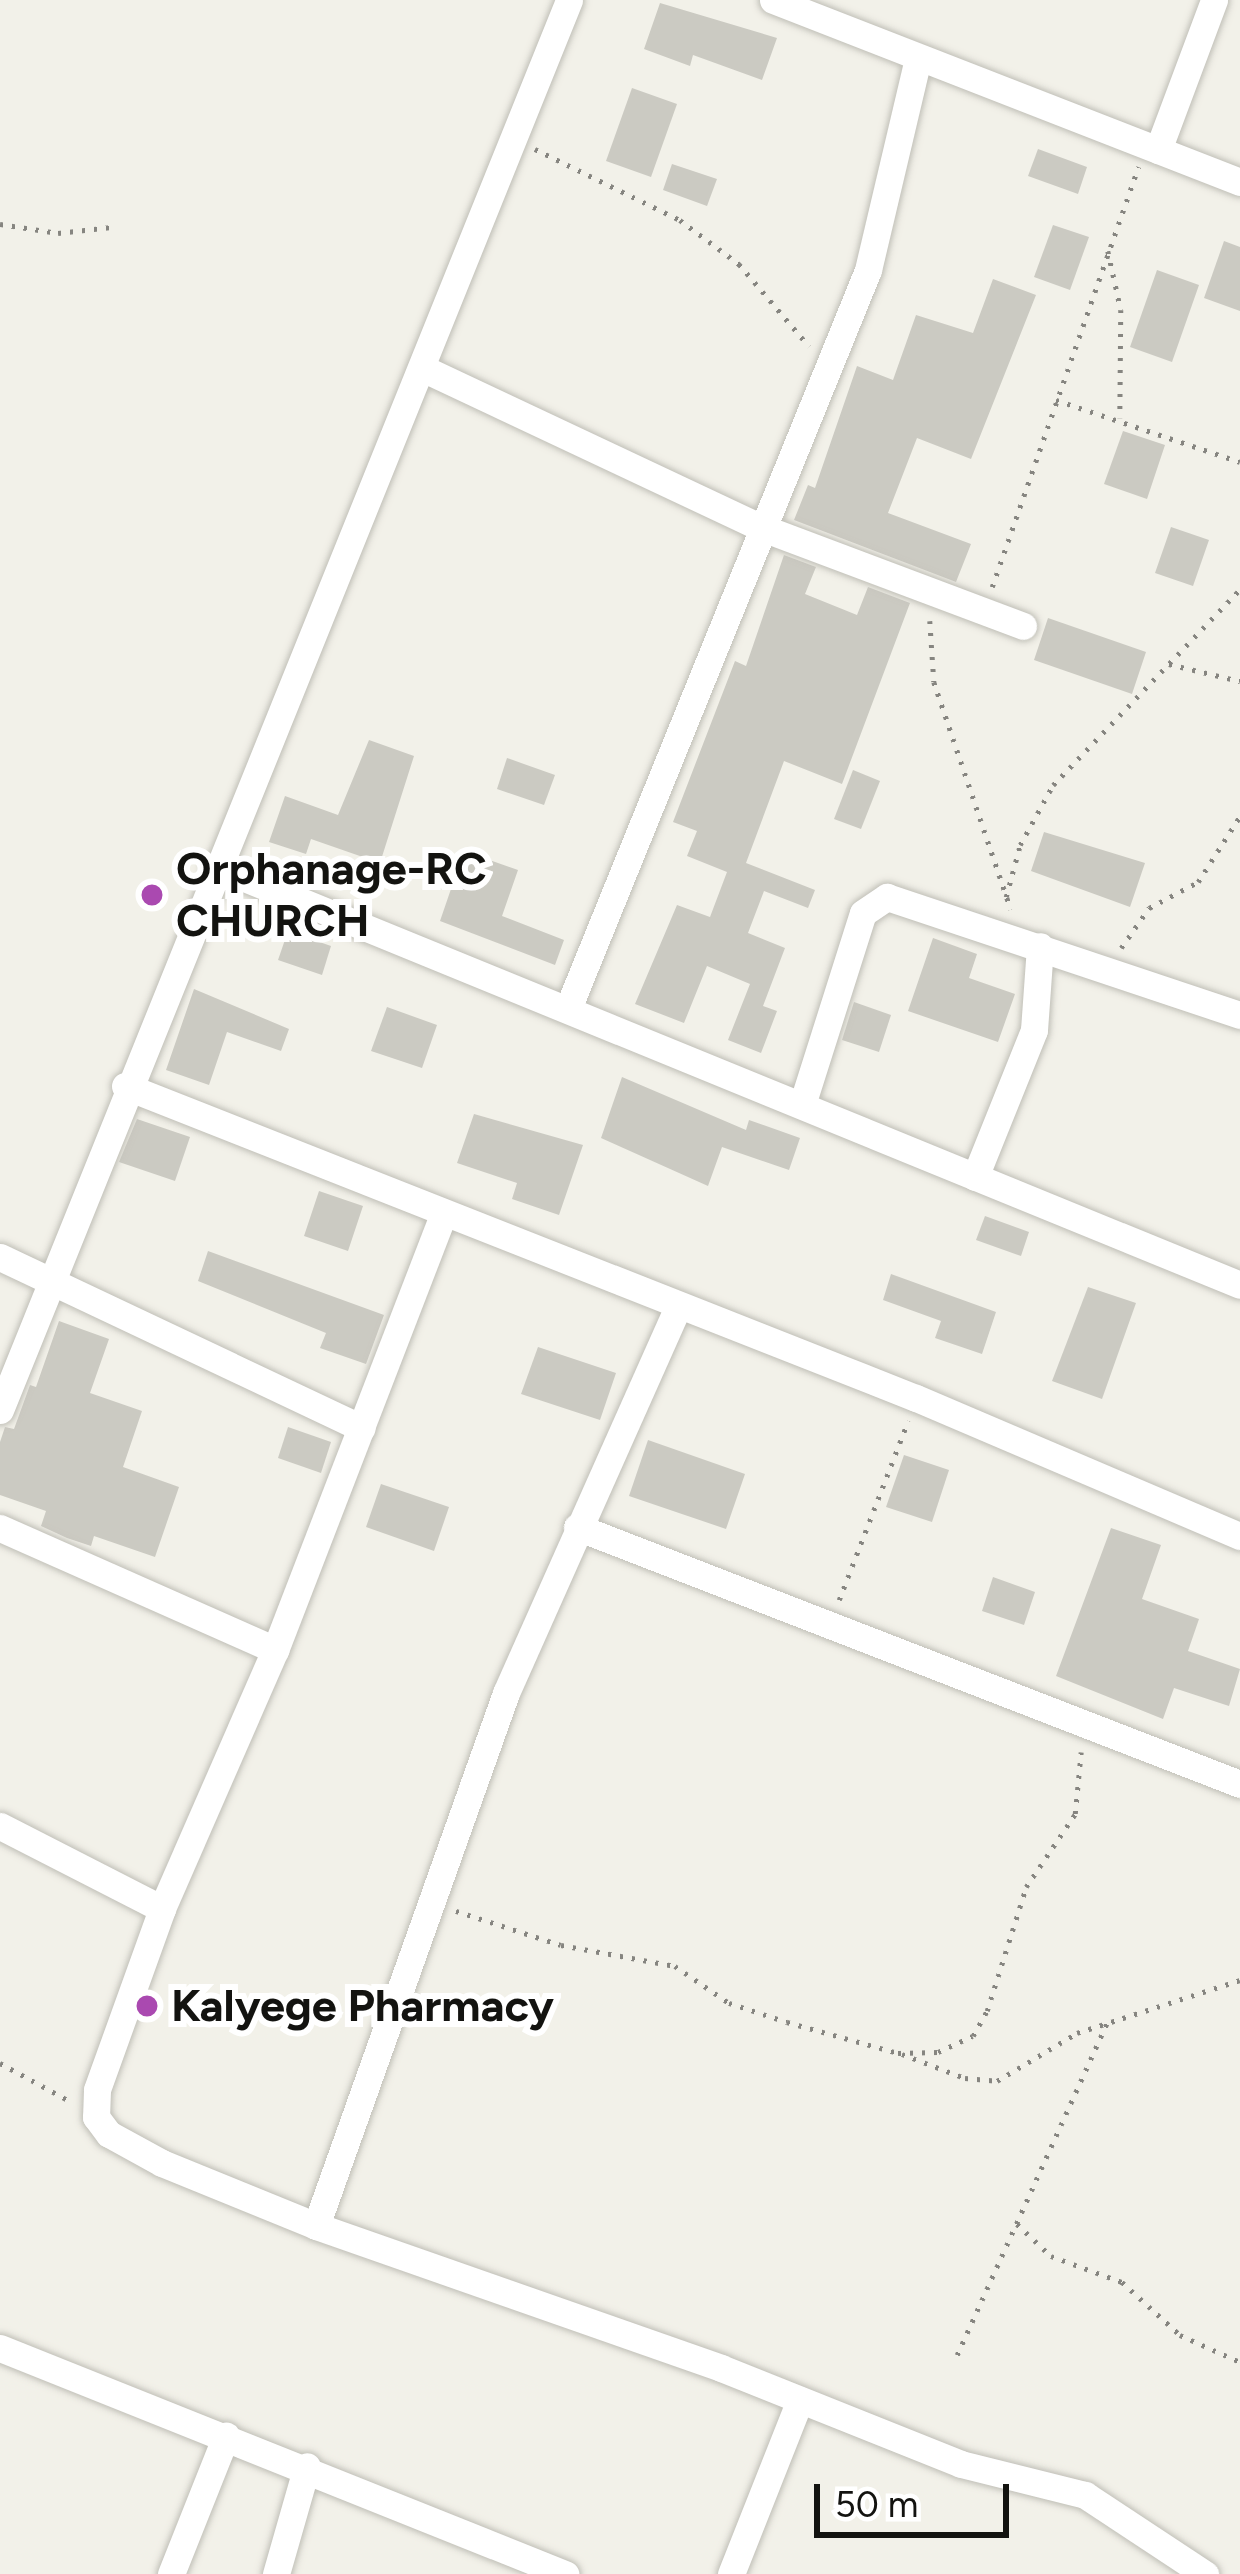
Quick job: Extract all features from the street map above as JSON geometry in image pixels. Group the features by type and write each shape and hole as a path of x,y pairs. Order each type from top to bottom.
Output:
{"street":[{"path":"0,1410 125,1086 569,0"},
{"path":"773,0 1240,182"},
{"path":"1152,147 1214,0"},
{"path":"569,1006 868,270 918,59"},
{"path":"422,368 760,527 1023,626"},
{"path":"215,866 569,1006 1240,1285"},
{"path":"802,1105 863,913 874,902 902,899 1034,943 1109,975 1240,1015"},
{"path":"975,1177 1034,1030 1034,943"},
{"path":"125,1086 677,1309 916,1398 1240,1536"},
{"path":"443,1215 275,1650 162,1909 97,2090 96,2117 109,2134 162,2163 316,2226 800,2400 961,2464 1085,2494 1205,2574"},
{"path":"0,1257 51,1286 362,1428"},
{"path":"316,2226 430,1898 577,1527 677,1309"},
{"path":"577,1527 1066,1711 1240,1784"},
{"path":"0,1528 275,1650"},
{"path":"0,1826 162,1909"},
{"path":"2,2353 307,2466 566,2574"},
{"path":"731,2574 800,2400"},
{"path":"171,2574 226,2436"},
{"path":"276,2574 307,2466"}],"path":[{"path":"513,140 680,220 766,290 827,370"},
{"path":"982,613 1108,251 1152,147"},
{"path":"0,224 58,233 112,227"},
{"path":"1108,251 1121,310 1120,421"},
{"path":"1056,400 1240,462"},
{"path":"1006,897 1021,845 1053,785 1240,589"},
{"path":"928,592 934,682 1006,897 1034,943"},
{"path":"1168,664 1239,682"},
{"path":"1109,975 1138,920 1198,882 1240,816"},
{"path":"828,1625 916,1398"},
{"path":"898,2053 958,2046 987,2011 1026,1887 1075,1814 1085,1775 1066,1711"},
{"path":"430,1898 561,1945 675,1966 729,2003 965,2078 997,2081 1108,2020 1173,2007 1240,1980"},
{"path":"957,2355 1108,2020"},
{"path":"0,2062 96,2117"},
{"path":"1017,2224 1051,2255 1122,2282 1180,2335 1240,2362"}],"building":[{"path":"660,3 777,38 762,80 693,55 690,66 644,49"},
{"path":"632,88 677,104 651,177 606,161"},
{"path":"1038,149 1087,167 1078,194 1028,176"},
{"path":"672,164 717,179 707,206 663,190"},
{"path":"1053,225 1089,237 1070,290 1034,277"},
{"path":"1224,241 1240,247 1240,311 1204,298"},
{"path":"1157,270 1199,285 1172,362 1130,347"},
{"path":"993,279 1036,295 971,459 917,438 888,513 971,544 956,582 794,520 808,485 815,488 857,366 893,380 916,315 973,333"},
{"path":"1123,431 1165,445 1147,499 1104,484"},
{"path":"1171,527 1209,540 1193,586 1155,573"},
{"path":"784,555 816,567 805,594 857,615 868,587 910,603 842,784 784,761 746,863 815,890 808,908 764,891 748,933 785,948 763,1006 777,1011 761,1053 728,1040 750,984 707,966 684,1023 635,1004 677,905 710,917 727,872 687,856 697,831 673,822 735,661 746,666"},
{"path":"1048,618 1146,652 1132,694 1034,660"},
{"path":"369,740 414,756 380,863 311,839 306,854 269,842 285,796 338,815"},
{"path":"507,758 555,775 544,805 497,789"},
{"path":"853,770 880,781 861,829 834,819"},
{"path":"1044,832 1145,863 1130,907 1031,871"},
{"path":"464,851 518,870 502,916 564,940 555,965 440,921"},
{"path":"288,931 331,946 322,975 278,960"},
{"path":"933,938 977,954 969,978 1015,994 998,1042 908,1011"},
{"path":"194,989 289,1029 281,1051 227,1032 209,1085 166,1070"},
{"path":"854,1002 891,1015 879,1052 842,1040"},
{"path":"387,1007 437,1025 422,1068 371,1051"},
{"path":"622,1077 746,1130 749,1120 800,1138 789,1170 722,1147 708,1186 601,1138"},
{"path":"474,1114 583,1145 559,1215 512,1199 517,1183 457,1163"},
{"path":"137,1119 190,1137 175,1181 119,1162"},
{"path":"319,1191 363,1206 348,1251 304,1236"},
{"path":"985,1216 1029,1232 1021,1256 976,1240"},
{"path":"208,1251 384,1315 366,1364 320,1348 326,1333 198,1281"},
{"path":"891,1274 996,1312 982,1354 935,1338 941,1321 883,1300"},
{"path":"1088,1287 1136,1303 1102,1399 1052,1381"},
{"path":"59,1321 109,1339 90,1393 142,1411 123,1467 179,1487 155,1557 94,1536 91,1546 67,1538 41,1526 46,1511 0,1495 0,1442 5,1427 14,1429 30,1385 36,1387"},
{"path":"538,1347 616,1373 600,1420 521,1394"},
{"path":"288,1427 331,1442 321,1473 278,1458"},
{"path":"648,1440 745,1474 726,1529 629,1496"},
{"path":"904,1455 949,1470 932,1522 886,1507"},
{"path":"381,1484 449,1507 434,1551 366,1527"},
{"path":"1111,1528 1161,1545 1142,1599 1199,1619 1188,1651 1240,1669 1229,1706 1174,1688 1163,1719 1056,1676"},
{"path":"993,1577 1035,1592 1024,1625 982,1611"}],"place":[{"name":"Orphanage-RC CHURCH","path":"152,895"},
{"name":"Kalyege Pharmacy","path":"147,2006"}]}
